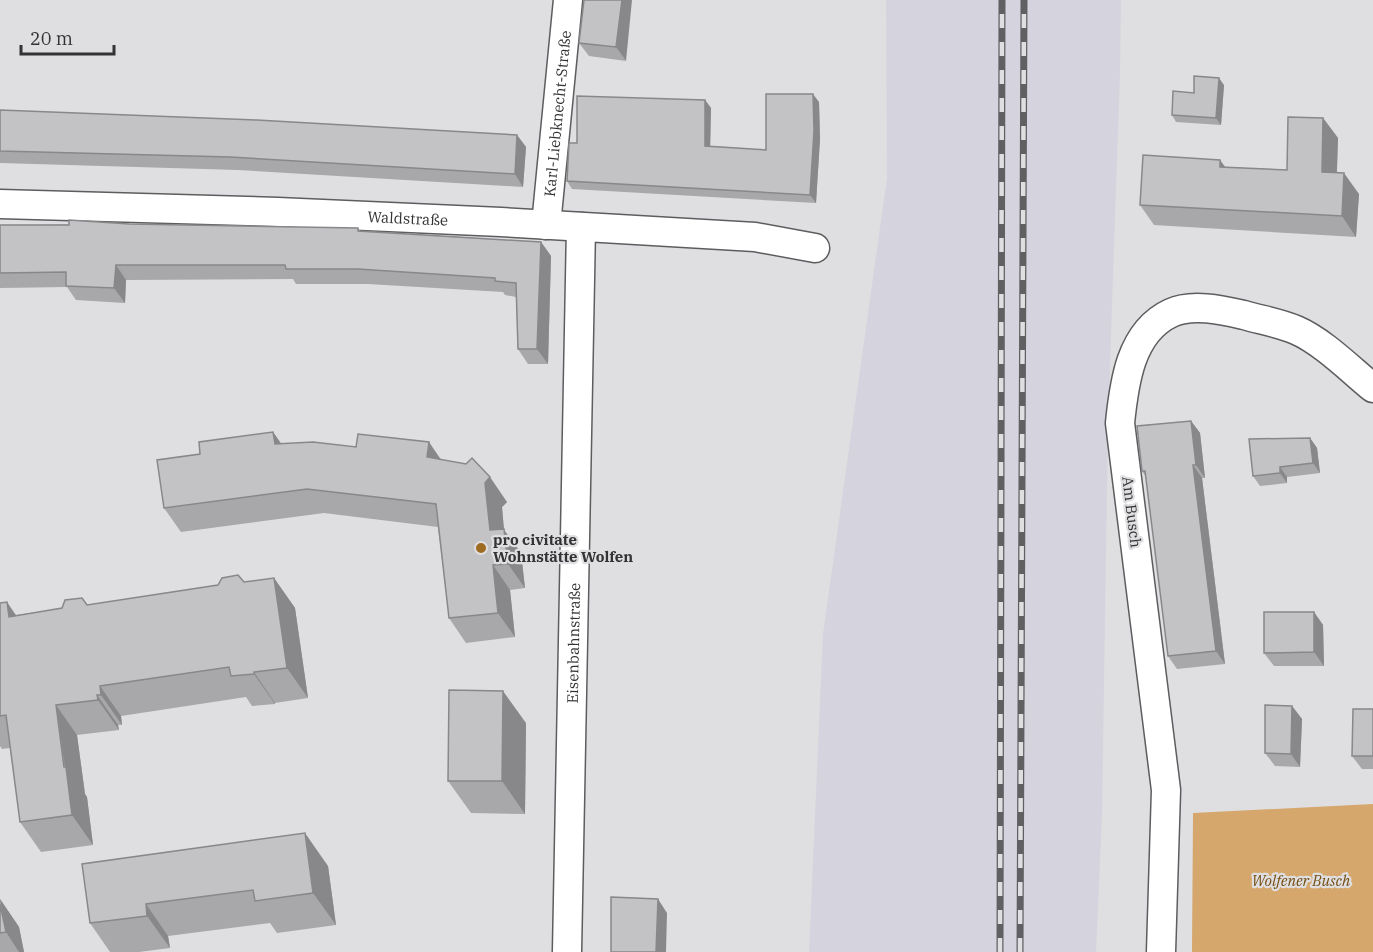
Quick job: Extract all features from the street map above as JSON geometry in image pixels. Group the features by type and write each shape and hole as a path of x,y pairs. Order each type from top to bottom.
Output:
{"street":[{"name":"Karl-Liebknecht-Straße","path":"546,225 568,0"},
{"name":"Waldstraße","path":"0,204 278,212 581,226 755,237 815,248"},
{"name":"Eisenbahnstraße","path":"567,952 581,226"},
{"name":"Am Busch","path":"1161,952 1166,790 1120,423 1124,387 1134,352 1152,327 1172,312 1197,308 1227,311 1297,330 1333,354 1373,388"}],"shaded area":[{"path":"886,0 1121,0 1108,422 1102,816 1096,952 809,952 823,634 887,178"}],"green space":[{"name":"Wolfener Busch","path":"1373,804 1373,952 1192,952 1193,813"}],"building":[{"path":"584,0 622,0 616,47 579,43"},
{"path":"1194,76 1219,78 1216,118 1172,115 1173,91 1194,93"},
{"path":"766,94 813,94 814,131 810,195 567,181 569,143 577,143 577,96 705,100 705,146 766,150"},
{"path":"0,110 257,120 517,135 515,174 230,157 0,151"},
{"path":"1288,117 1323,118 1322,172 1344,173 1342,216 1140,205 1143,155 1220,160 1220,167 1287,170"},
{"path":"69,220 129,224 358,228 358,231 541,242 537,349 518,349 516,283 495,281 495,278 358,269 286,269 285,265 116,265 114,288 66,286 66,272 0,273 0,225 69,225"},
{"path":"1191,421 1196,465 1193,465 1216,651 1168,656 1145,471 1142,471 1137,426"},
{"path":"273,432 275,444 313,442 356,447 358,434 429,442 427,457 466,464 472,458 490,477 485,483 490,530 504,529 508,564 493,565 498,613 449,618 436,504 307,489 164,508 157,460 200,454 199,442"},
{"path":"1310,438 1313,463 1280,467 1280,473 1253,476 1249,439"},
{"path":"238,575 244,582 274,578 287,668 231,676 229,667 100,686 101,695 97,695 98,700 56,705 72,815 20,822 6,715 0,716 0,603 7,602 9,617 62,608 65,600 82,598 87,605 218,585 222,578"},
{"path":"1264,612 1314,612 1314,652 1264,653"},
{"path":"449,690 503,691 502,781 448,781"},
{"path":"1265,705 1292,706 1291,754 1265,753"},
{"path":"1353,709 1373,709 1373,756 1352,756"},
{"path":"305,833 313,893 255,901 253,890 146,904 147,916 90,923 82,864"},
{"path":"611,897 658,899 656,952 611,952"},
{"path":"0,904 6,932 0,933"}],"railway":[{"path":"1000,952 1002,0"},
{"path":"1020,952 1024,0"}],"place":[{"name":"pro civitate Wohnstätte Wolfen","path":"481,548"}]}
